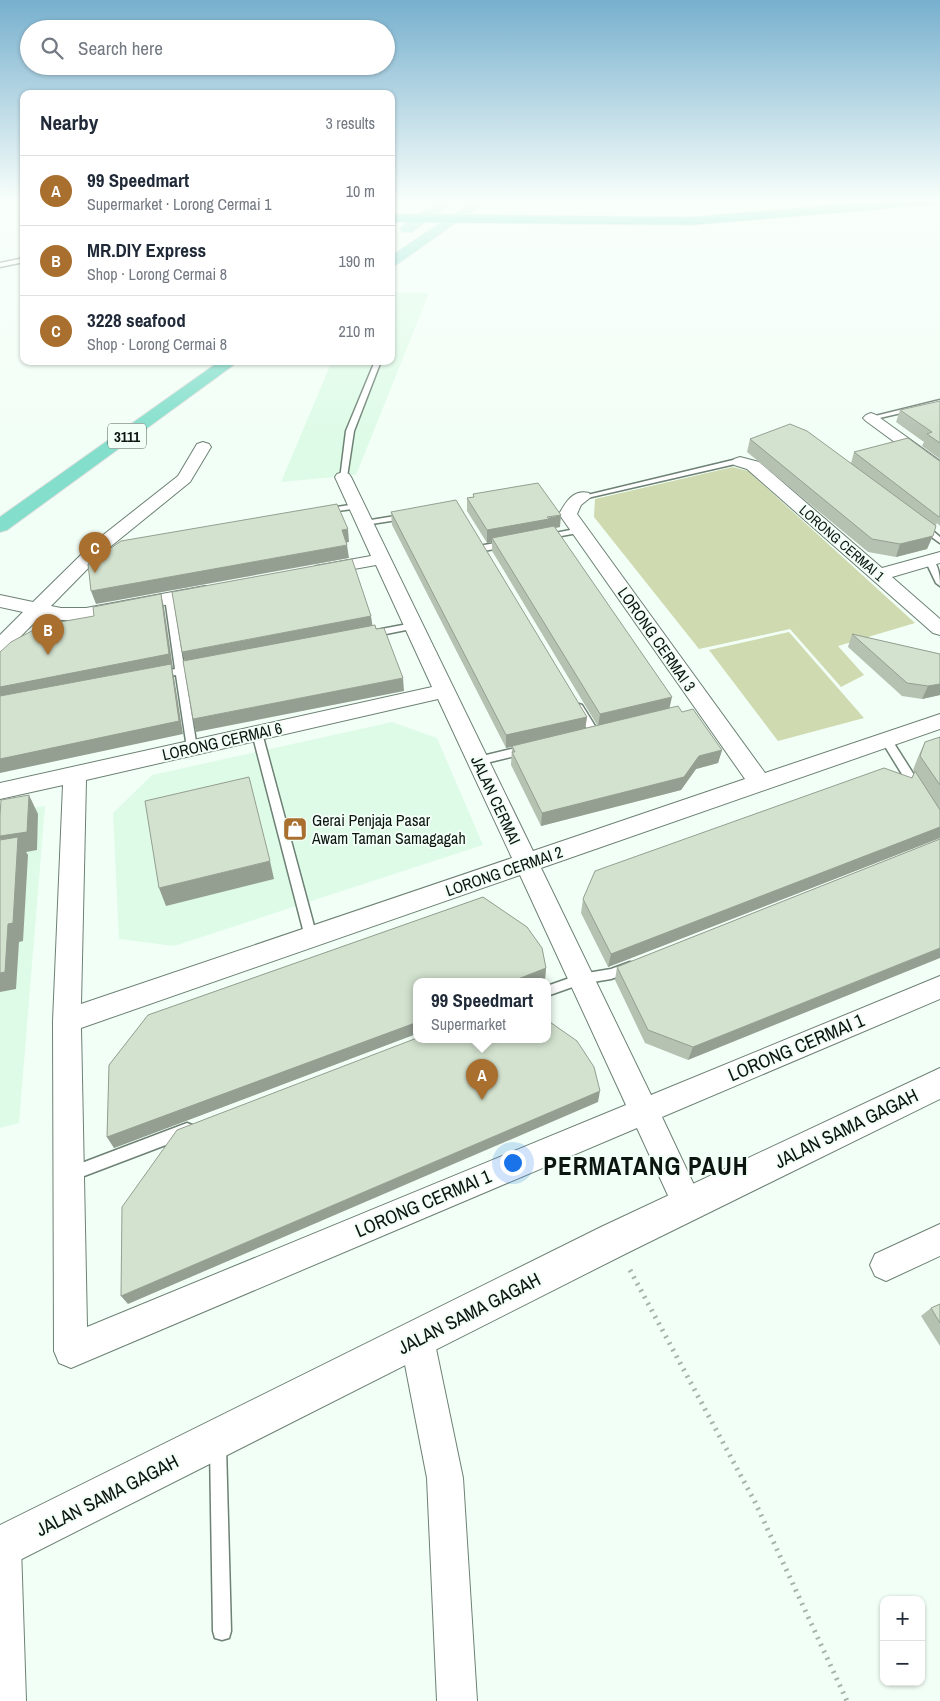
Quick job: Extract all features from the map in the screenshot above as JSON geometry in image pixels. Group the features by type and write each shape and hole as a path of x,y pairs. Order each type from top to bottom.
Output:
{"main road":[{"name":"3111","path":"0,526 225,365"},
{"path":"0,516 22,510"}],"street":[{"path":"871,418 940,468"},
{"path":"0,646 99,547 184,479 203,446"},
{"name":"LORONG CERMAI 1","path":"740,462 753,465 940,629"},
{"name":"JALAN CERMAI","path":"343,477 688,1204"},
{"name":"LORONG CERMAI 3","path":"583,497 574,502 568,514 702,709 760,783"},
{"path":"304,573 382,559"},
{"path":"878,575 935,559"},
{"path":"2,600 61,614 86,614 227,588"},
{"name":"LORONG CERMAI 6","path":"0,791 444,690"},
{"name":"LORONG CERMAI 2","path":"67,1021 940,721"},
{"path":"69,1175 67,1021 76,775"},
{"name":"LORONG CERMAI 1","path":"69,1175 71,1351 940,987"},
{"name":"JALAN SAMA GAGAH","path":"1,1547 614,1240 940,1083"},
{"path":"886,1266 940,1240"},
{"path":"417,1339 445,1478 457,1701"},
{"path":"1,1547 6,1701"}],"lane":[{"path":"343,477 350,431 376,365"},
{"path":"871,418 940,402"},
{"path":"930,404 940,410"},
{"path":"583,497 733,462 740,462"},
{"path":"318,512 412,515"},
{"path":"917,523 940,541"},
{"path":"532,539 580,530"},
{"path":"484,549 513,543"},
{"path":"99,547 118,544"},
{"path":"935,559 940,583"},
{"path":"169,598 192,748"},
{"path":"365,635 413,626"},
{"path":"152,676 209,665"},
{"path":"574,700 595,734"},
{"path":"257,733 311,937"},
{"path":"886,740 925,801"},
{"path":"478,761 532,748"},
{"path":"551,990 581,979 611,974 638,964"},
{"path":"69,1175 196,1126"},
{"path":"218,1439 222,1631"}],"path":[{"path":"614,1240 754,1502 847,1701"}],"shaded area":[{"path":"395,292 429,293 356,475 281,482 330,365 395,365"},
{"path":"733,467 748,471 915,623 838,646 864,675 841,687 790,629 699,649 594,517 595,499"},
{"path":"789,632 864,718 778,741 709,650"},
{"name":"Gerai Penjaja Pasar Awam Taman Samagagah","path":"392,722 437,738 483,845 174,946 119,939 113,813 152,775"},
{"path":"45,806 19,1123 0,1128 0,813"}],"building":[{"path":"940,401 940,443 927,434 932,432 900,410"},
{"path":"790,424 807,431 936,526 933,536 900,544 872,539 750,439"},
{"path":"908,438 940,461 939,517 854,452"},
{"path":"538,483 561,515 547,517 549,519 487,530 467,498 474,497 473,494"},
{"path":"456,500 587,717 506,735 391,512"},
{"path":"337,504 348,529 342,530 347,545 91,591 88,564 121,541"},
{"path":"554,526 672,697 600,714 492,538"},
{"path":"352,559 371,616 182,652 172,592"},
{"path":"161,594 169,654 0,687 0,652 11,642 43,625 94,616 93,607"},
{"path":"375,625 376,629 384,628 403,678 193,719 183,661"},
{"path":"852,634 940,654 940,684 928,686 907,683"},
{"path":"171,664 179,721 0,759 0,696"},
{"path":"678,706 682,712 693,709 722,750 699,756 684,777 542,813 512,752 515,752 512,746"},
{"path":"940,737 940,785 920,756 925,742"},
{"path":"884,768 912,778 915,771 940,810 940,827 611,954 583,899 595,871"},
{"path":"249,777 270,861 159,888 145,801"},
{"path":"29,795 27,832 0,836 1,800"},
{"path":"18,837 13,923 8,924 5,972 0,973 0,840"},
{"path":"940,839 940,948 693,1047 648,1030 617,967"},
{"path":"483,897 527,927 542,948 546,968 521,978 413,978 413,1024 107,1137 109,1065 148,1015"},
{"path":"551,1023 577,1041 594,1067 600,1091 121,1296 122,1207 177,1130 413,1040 413,1043 551,1043"},
{"path":"940,1304 940,1323 931,1308"}],"place":[{"name":"3228 seafood","path":"95,573"},
{"name":"MR.DIY Express","path":"48,655"},
{"name":"Gerai Penjaja Pasar Awam Taman Samagagah","path":"295,829"},
{"name":"99 Speedmart","path":"482,1100"}],"district":[{"name":"PERMATANG PAUH","path":"646,1166"}]}
